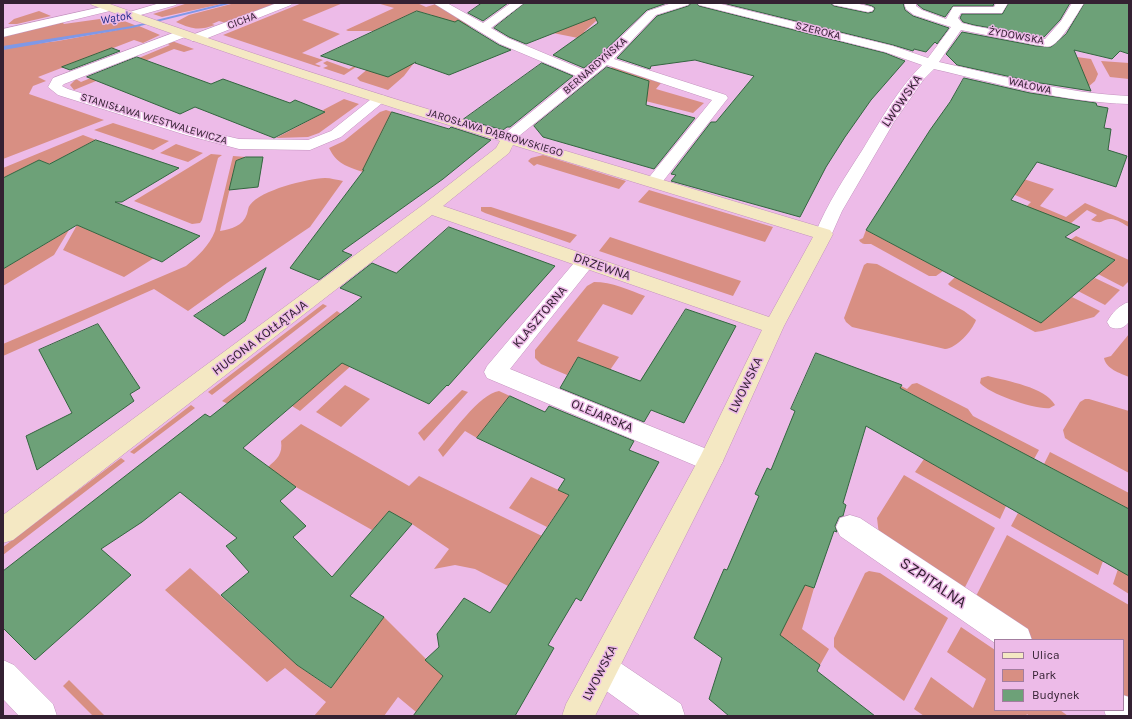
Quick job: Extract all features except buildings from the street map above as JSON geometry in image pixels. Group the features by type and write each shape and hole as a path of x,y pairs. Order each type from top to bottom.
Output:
{"street":[{"path":"96,3 134,17 172,3"},
{"name":"CICHA","path":"196,38 288,3"},
{"path":"439,3 504,41 574,72 587,75"},
{"path":"484,28 518,3"},
{"name":"BERNARDYŃSKA","path":"509,137 605,60 652,13 684,3"},
{"name":"SZEROKA","path":"703,3 889,49 932,64"},
{"path":"838,3 868,9"},
{"path":"910,3 912,10 919,14 958,25"},
{"name":"ŻYDOWSKA","path":"958,25 1048,43 1066,24 1078,3"},
{"path":"958,25 952,19 957,9 1000,7"},
{"path":"3,33 110,8"},
{"name":"JAROSŁAWA DĄBROWSKIEGO","path":"134,17 181,34 380,99 654,181 824,234"},
{"name":"LWOWSKA","path":"578,716 710,461 774,326 824,234 833,211 887,122 919,76 932,64 958,25"},
{"name":"STANISŁAWA WESTWALEWICZA","path":"181,34 58,81 55,87 63,92 176,127 239,144 310,145 336,134 380,99"},
{"path":"605,60 721,98 654,181"},
{"name":"WAŁOWA","path":"932,64 1064,94 1109,100 1129,100"},
{"name":"HUGONA KOŁŁĄTAJA","path":"3,531 430,208 503,150 509,137"},
{"name":"DRZEWNA","path":"430,208 774,326"},
{"name":"KLASZTORNA","path":"495,372 586,261"},
{"name":"OLEJARSKA","path":"495,372 710,461"},
{"name":"SZPITALNA","path":"850,527 1016,639"},
{"path":"602,669 668,716"},
{"path":"3,676 41,716"}],"green space":[{"path":"188,3 226,3 162,17 153,14"},
{"path":"235,3 278,3 226,23 219,21 212,24 215,25 199,29 191,28 176,22 189,15"},
{"path":"302,3 343,3 302,20 340,34 302,53 323,60 315,64 321,66 319,67 223,35"},
{"path":"377,3 417,3 426,7 436,4 472,27 461,24 420,55 404,76 388,90 360,81 357,78 432,15 417,11 374,31 346,30 394,8"},
{"path":"608,10 584,32 589,33 583,39 553,33"},
{"path":"39,11 51,16 17,24 8,24 14,19"},
{"path":"114,17 137,26 3,47 3,35 62,22 64,24"},
{"path":"139,26 160,35 143,43 134,40 38,77 46,81 33,86 29,94 104,120 3,159 3,48 58,41"},
{"path":"172,41 194,49 184,52 174,49 74,90 70,85 76,79 81,82 170,45 165,43"},
{"path":"374,55 344,75 323,68 328,66 323,63 327,61 349,69"},
{"path":"1077,57 1091,59 1098,74 1095,81 1088,87"},
{"path":"1101,61 1129,63 1129,79 1110,77"},
{"path":"612,67 661,83 656,89 704,103 693,113 590,87"},
{"path":"344,99 359,104 319,133 308,137 276,138 325,112 323,110"},
{"path":"386,110 392,112 363,172 343,164 335,158 329,148 344,141 380,112"},
{"path":"113,123 169,141 153,150 94,130"},
{"path":"83,135 96,140 49,164 39,160 3,178 3,168"},
{"path":"176,144 203,153 188,162 160,153"},
{"path":"211,154 222,155 218,158 200,223 192,224 134,201"},
{"path":"543,155 626,181 619,189 537,164 534,166 528,161 531,158"},
{"path":"233,156 246,157 236,162 220,231 240,224 245,218 250,205 274,190 284,186 317,179 327,178 343,181 310,227 188,311 154,289 3,356 3,344 186,266 199,254 213,236"},
{"path":"963,159 1054,189 1040,206 1066,217 1085,203 1129,222 1129,227 1114,219 1100,222 1091,220 1097,215 1087,210 1065,228 1027,206 1031,202 958,170"},
{"path":"649,190 773,227 765,242 638,202"},
{"path":"481,207 491,207 577,235 570,243 485,213 481,211"},
{"path":"77,225 154,258 124,277 63,250"},
{"path":"69,230 54,255 3,286 3,269"},
{"path":"866,230 943,271 936,276 929,276 871,244 860,242 859,240 863,238"},
{"path":"1076,236 1129,260 1129,281 1123,287 1098,274 1115,260 1070,240"},
{"path":"610,237 741,281 733,296 599,251"},
{"path":"867,263 877,264 964,311 976,320 968,334 954,346 945,349 852,327 844,318 864,265"},
{"path":"955,277 1041,322 1072,297 1100,311 1094,317 1035,332 950,286 948,284"},
{"path":"1095,278 1120,290 1105,305 1078,291"},
{"path":"594,282 614,285 645,296 632,315 603,304 577,341 619,357 610,370 578,357 567,375 541,364 535,358 535,350 587,286"},
{"path":"323,304 327,306 212,395 208,392"},
{"path":"337,311 341,314 228,404 222,401"},
{"path":"1129,334 1129,377 1110,368 1105,362 1104,358 1111,356"},
{"path":"351,355 360,358 300,411 292,406"},
{"path":"878,376 907,389 912,384 917,383 968,409 973,416 1039,450 1034,459"},
{"path":"988,376 1034,389 1050,399 1055,405 1050,408 1043,408 1024,404 1002,396 980,383 981,378"},
{"path":"345,385 370,399 341,427 316,412"},
{"path":"462,390 468,392 424,441 418,433"},
{"path":"499,391 510,396 477,438 465,431 443,457 438,450 458,425 483,399"},
{"path":"1085,399 1129,411 1129,473 1065,438 1063,430 1080,402"},
{"path":"191,405 195,408 134,454 130,452"},
{"path":"301,424 409,486 419,476 542,536 508,586 475,569 455,565 434,569 449,549 412,524 389,511 372,530 296,487 268,467 279,456 281,441"},
{"path":"1050,452 1129,493 1129,509 1044,464"},
{"path":"121,458 125,461 3,555 3,547"},
{"path":"924,459 1006,506 1000,519 915,472"},
{"path":"904,475 995,528 960,597 879,535 877,518"},
{"path":"531,477 569,495 547,527 509,508"},
{"path":"1018,513 1103,561 1098,575 1011,526"},
{"path":"1007,535 1129,605 1129,705 1124,702 1124,639 1025,639 972,604"},
{"path":"190,568 297,665 330,688 384,617 443,676 416,712 398,697 384,716 314,716 326,702 285,668 267,682 165,590"},
{"path":"1118,569 1129,575 1129,594 1113,584"},
{"path":"869,571 880,573 948,618 904,701 834,647 834,638 865,573"},
{"path":"803,584 814,588 802,629 829,649 820,665 793,644 780,662 774,619"},
{"path":"961,627 994,649 994,711 1061,711 1068,716 1029,716 1027,714 1026,716 924,716 914,709 931,677 973,708 986,679 947,652"},
{"path":"69,680 105,716 93,716 63,686"}],"waterway":[{"name":"Wątok","path":"3,48 132,27 231,3"}]}
